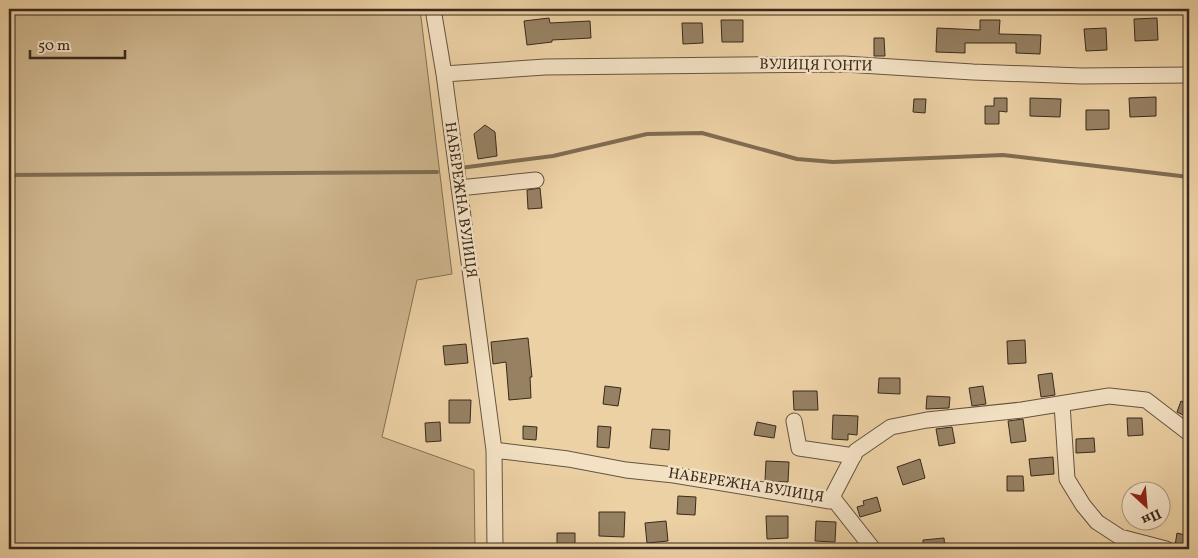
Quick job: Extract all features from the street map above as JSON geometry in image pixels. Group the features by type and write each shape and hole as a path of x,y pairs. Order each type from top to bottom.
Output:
{"street":[{"name":"НАБЕРЕЖНА ВУЛИЦЯ","path":"433,9 444,74 494,450 495,549"},
{"name":"ВУЛИЦЯ ГОНТИ","path":"444,74 555,67 844,64 1081,76 1189,75"},
{"path":"459,188 536,180"},
{"name":"НАБЕРЕЖНА ВУЛИЦЯ","path":"494,450 568,459 626,470 674,474 830,501 856,451 891,428 927,420 983,415 1109,396 1146,400 1189,434"},
{"path":"1062,404 1067,479 1084,504 1097,522 1120,537 1166,549"},
{"path":"794,421 798,448 854,456"},
{"path":"832,497 873,549"}],"shaded area":[{"path":"9,9 420,9 452,274 417,280 382,437 474,470 475,549 9,549"}],"building":[{"path":"549,18 550,23 590,21 591,38 552,40 552,42 527,45 524,21"},
{"path":"1157,18 1158,40 1135,41 1134,19"},
{"path":"721,20 743,20 743,42 722,42"},
{"path":"980,20 1000,20 999,34 1041,35 1040,54 1016,53 1016,43 965,43 965,53 936,52 937,28 980,30"},
{"path":"682,23 702,23 703,43 683,44"},
{"path":"1106,28 1107,50 1086,51 1084,29"},
{"path":"874,38 884,38 885,56 874,56"},
{"path":"1156,97 1156,116 1130,117 1129,98"},
{"path":"994,98 1007,98 1007,112 999,111 999,124 985,124 985,106 994,106"},
{"path":"1030,98 1061,99 1060,117 1030,116"},
{"path":"914,99 926,99 925,113 913,112"},
{"path":"1086,110 1109,110 1109,129 1086,130"},
{"path":"485,125 495,132 497,156 478,159 474,134"},
{"path":"540,188 542,208 528,209 527,190"},
{"path":"528,338 532,377 530,377 531,398 509,400 506,362 493,364 491,342"},
{"path":"1025,340 1026,363 1008,364 1007,341"},
{"path":"466,344 468,363 445,365 443,346"},
{"path":"1052,373 1055,395 1041,397 1038,375"},
{"path":"879,378 900,378 900,394 878,393"},
{"path":"605,386 621,388 618,406 603,404"},
{"path":"983,386 986,404 972,406 969,388"},
{"path":"793,391 817,391 818,410 794,410"},
{"path":"927,396 950,397 949,408 926,409"},
{"path":"449,400 471,400 470,423 449,423"},
{"path":"1181,401 1189,405 1189,418 1177,412"},
{"path":"833,415 858,416 857,435 848,434 848,440 832,439"},
{"path":"1127,418 1142,418 1143,435 1128,436"},
{"path":"1023,419 1026,441 1011,443 1008,421"},
{"path":"440,422 441,441 426,442 425,423"},
{"path":"757,422 776,426 774,438 754,435"},
{"path":"523,426 537,427 536,440 523,439"},
{"path":"598,426 611,427 609,448 597,447"},
{"path":"952,427 955,443 939,446 936,429"},
{"path":"652,429 670,430 669,450 650,448"},
{"path":"1094,438 1095,452 1076,453 1076,439"},
{"path":"1053,457 1054,474 1031,476 1029,459"},
{"path":"920,459 925,478 903,485 897,467"},
{"path":"766,461 789,462 788,482 765,481"},
{"path":"1007,476 1023,476 1024,491 1007,491"},
{"path":"678,496 696,497 695,515 677,514"},
{"path":"877,497 881,511 860,517 857,507 864,505 863,501"},
{"path":"599,512 625,512 624,537 599,536"},
{"path":"766,516 788,516 788,538 767,539"},
{"path":"666,521 668,541 647,543 645,523"},
{"path":"816,521 836,522 835,542 815,541"},
{"path":"557,533 575,533 575,546 557,547"},
{"path":"1177,533 1189,536 1189,549 1175,546"},
{"path":"944,538 945,549 923,549 923,540"}],"waterway":[{"path":"460,168 553,156 647,134 702,133 797,159 833,162 1003,155 1189,177"},
{"path":"9,175 437,172"}]}
